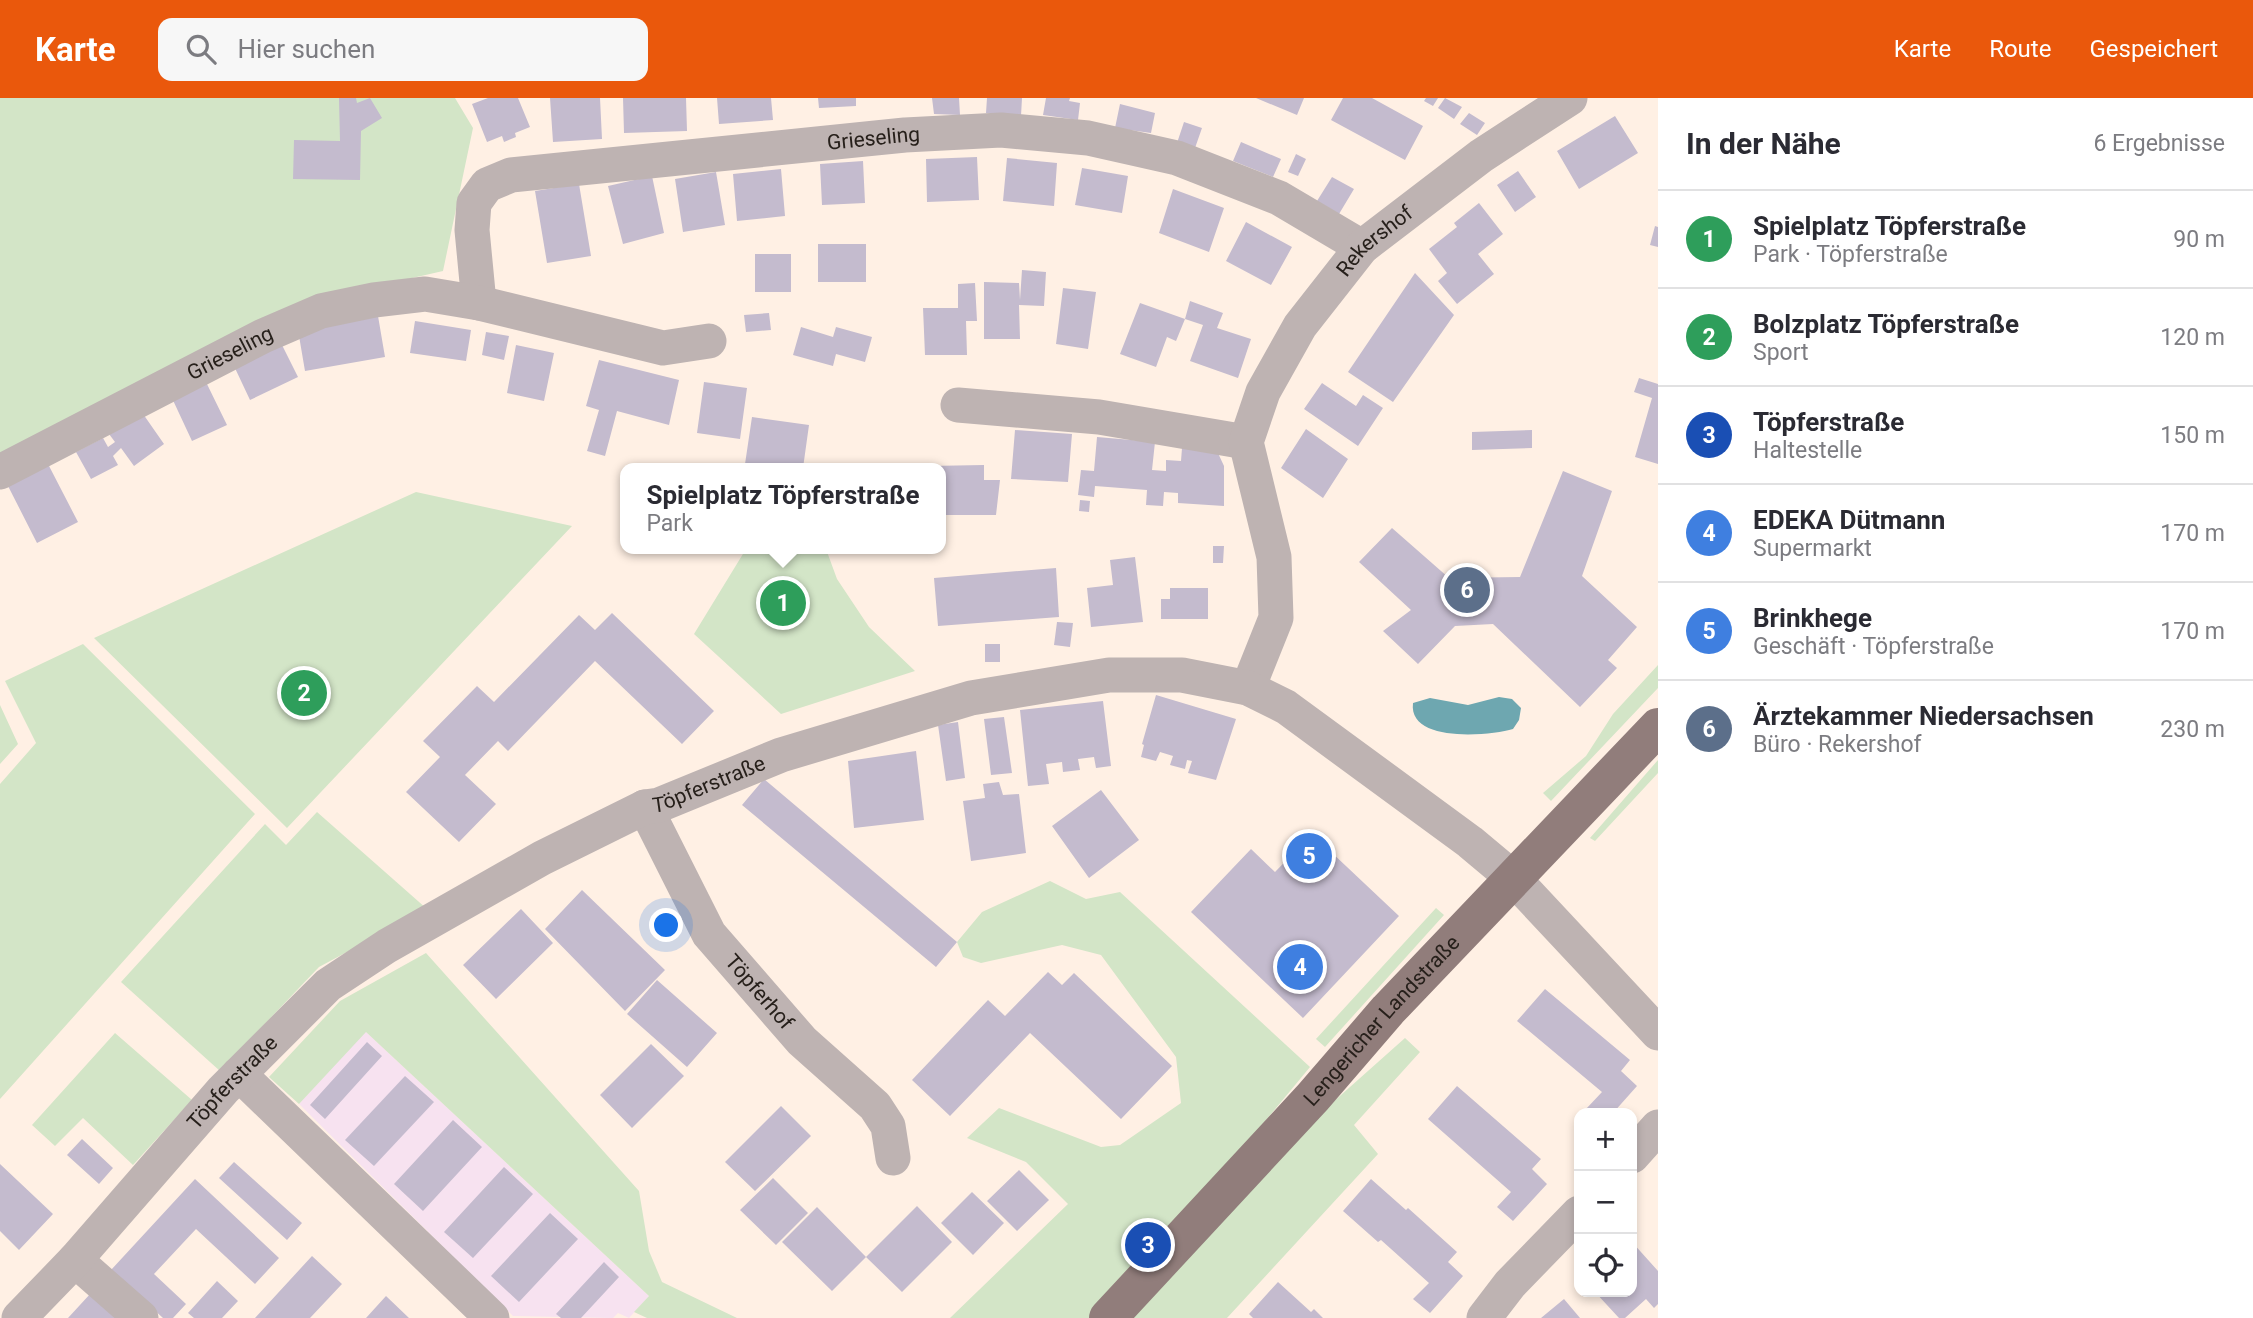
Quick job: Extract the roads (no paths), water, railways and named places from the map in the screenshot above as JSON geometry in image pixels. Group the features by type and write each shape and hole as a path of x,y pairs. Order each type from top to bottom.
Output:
{"main road":[{"name":"Lengericher Landstraße","path":"1108,1318 1304,1106 1388,1010 1658,727"}],"street":[{"name":"Rekershof","path":"1247,442 1263,392 1300,326 1362,247 1481,156 1561,101"},
{"name":"Grieseling","path":"478,303 472,230 474,203 487,185 511,175 905,135 1001,130 1088,138 1157,152 1279,198 1362,247"},
{"name":"Grieseling","path":"0,472 263,336 321,311 374,300 425,294 478,303 663,348 709,341"},
{"path":"958,405 1099,417 1247,442 1274,557 1276,618 1248,688"},
{"name":"Töpferstraße","path":"19,1318 75,1260 239,1074 328,985 387,946 542,858 645,807 659,804 781,755 971,698 1109,675 1182,675 1248,688 1286,707 1470,842 1513,878 1658,1033"},
{"name":"Töpferhof","path":"645,807 709,933 802,1041 875,1107 888,1126 893,1157"},
{"path":"239,1074 492,1318"},
{"path":"1637,1150 1658,1127"},
{"path":"1483,1318 1510,1284 1574,1218"},
{"path":"75,1260 141,1318"}],"water":[{"path":"1499,697 1512,699 1521,708 1519,720 1513,729 1487,734 1436,731 1423,725 1415,716 1413,703 1430,698 1468,705"}],"place":[{"name":"Ärztekammer Niedersachsen","path":"1467,590"},
{"name":"Spielplatz Töpferstraße","path":"783,603"},
{"name":"Bolzplatz Töpferstraße","path":"304,693"},
{"name":"Brinkhege","path":"1309,856"},
{"name":"EDEKA Dütmann","path":"1300,967"},
{"name":"Töpferstraße","path":"1148,1245"}]}
